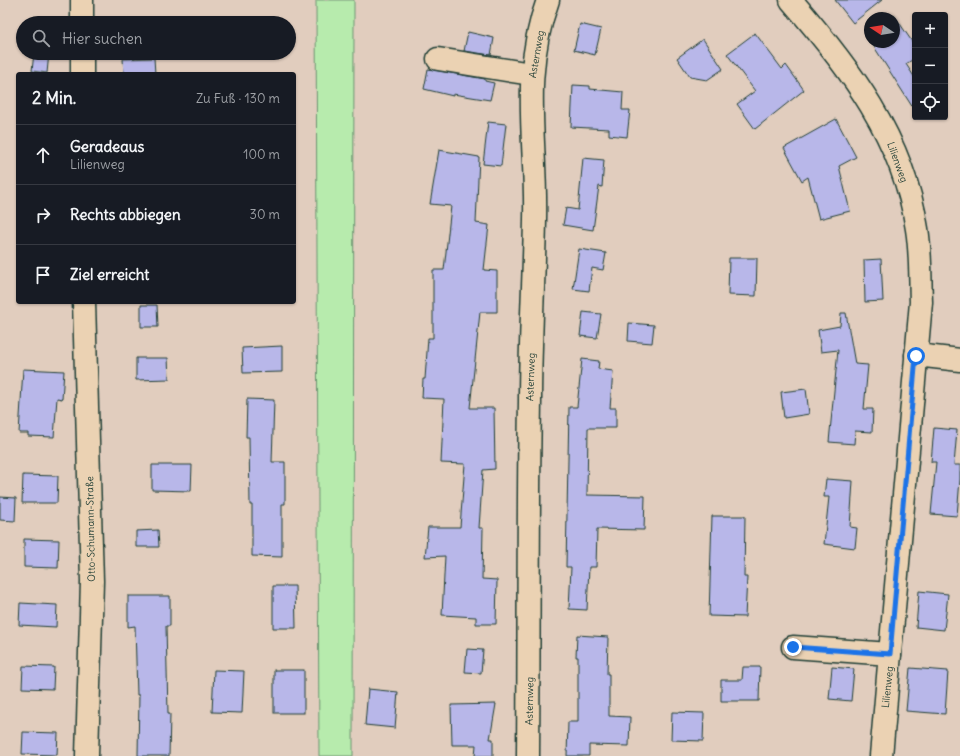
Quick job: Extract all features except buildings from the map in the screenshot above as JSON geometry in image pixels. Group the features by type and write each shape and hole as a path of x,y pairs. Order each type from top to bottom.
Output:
{"street":[{"path":"82,0 82,16"},
{"name":"Asternweg","path":"528,756 530,402 535,216 530,108 532,74 539,32 548,0"},
{"name":"Lilienweg","path":"791,0 830,44 863,90 890,139 913,206 920,260 921,302 881,756"},
{"path":"438,59 532,74"},
{"path":"82,60 82,72"},
{"name":"Otto-Schumann-Straße","path":"84,304 92,581 87,756"},
{"path":"916,356 960,360"},
{"path":"793,647 890,654"}],"green space":[{"path":"316,0 354,0 353,756 319,756"}],"route":[{"path":"793,647 890,654 904,510 916,356"}]}
